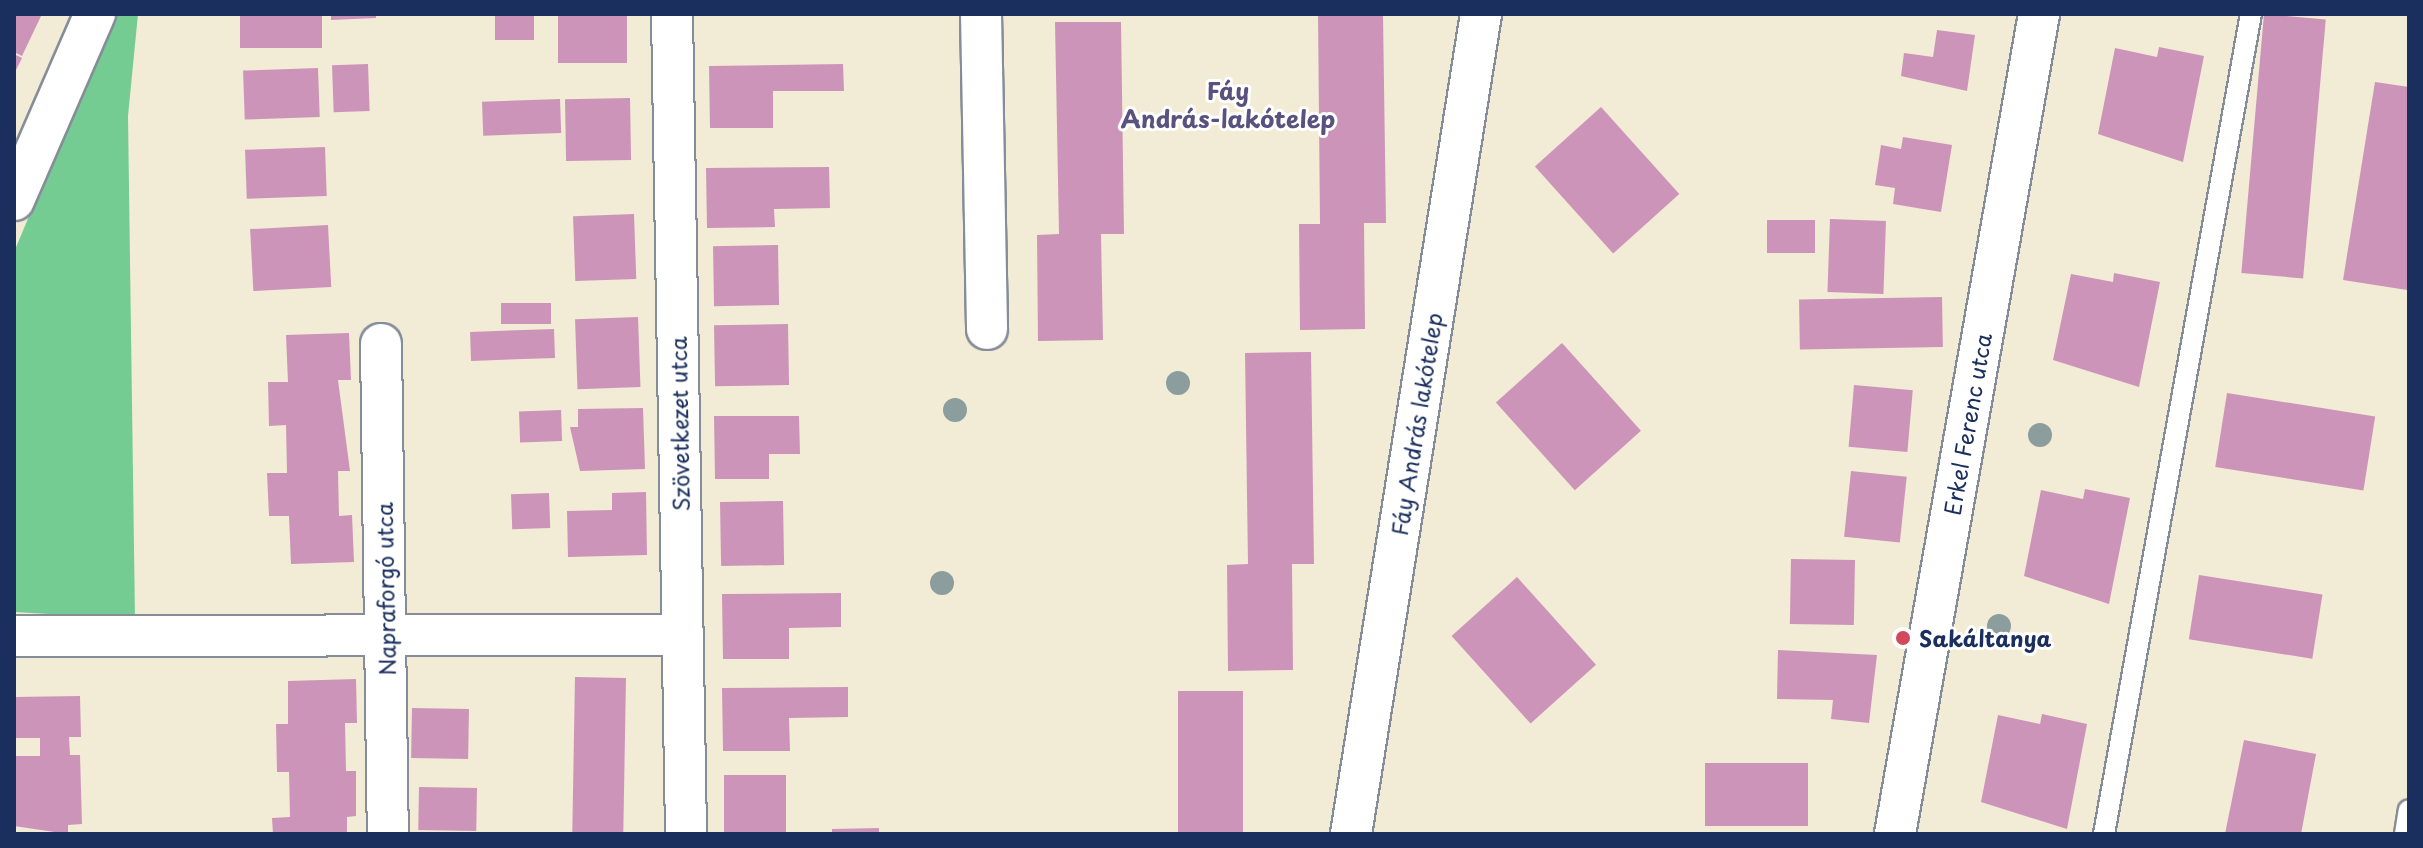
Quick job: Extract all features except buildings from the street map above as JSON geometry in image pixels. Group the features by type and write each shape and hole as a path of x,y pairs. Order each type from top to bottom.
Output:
{"street":[{"path":"14,200 95,14"},
{"name":"Szövetkezet utca","path":"672,14 686,834"},
{"path":"981,14 987,329"},
{"name":"Fáy András lakótelep","path":"1351,834 1481,14"},
{"name":"Erkel Ferenc utca","path":"1895,834 2039,14"},
{"name":"Napraforgó utca","path":"381,344 388,834"},
{"path":"14,636 385,638 682,635"}],"lane":[{"path":"2104,834 2251,14"},
{"path":"2405,834 2409,810"}],"green space":[{"path":"114,14 138,14 128,116 135,619 14,612 14,252"}],"place":[{"name":"Sakáltanya","path":"1903,638"}],"district":[{"name":"Fáy András-lakótelep","path":"1228,105"}]}
